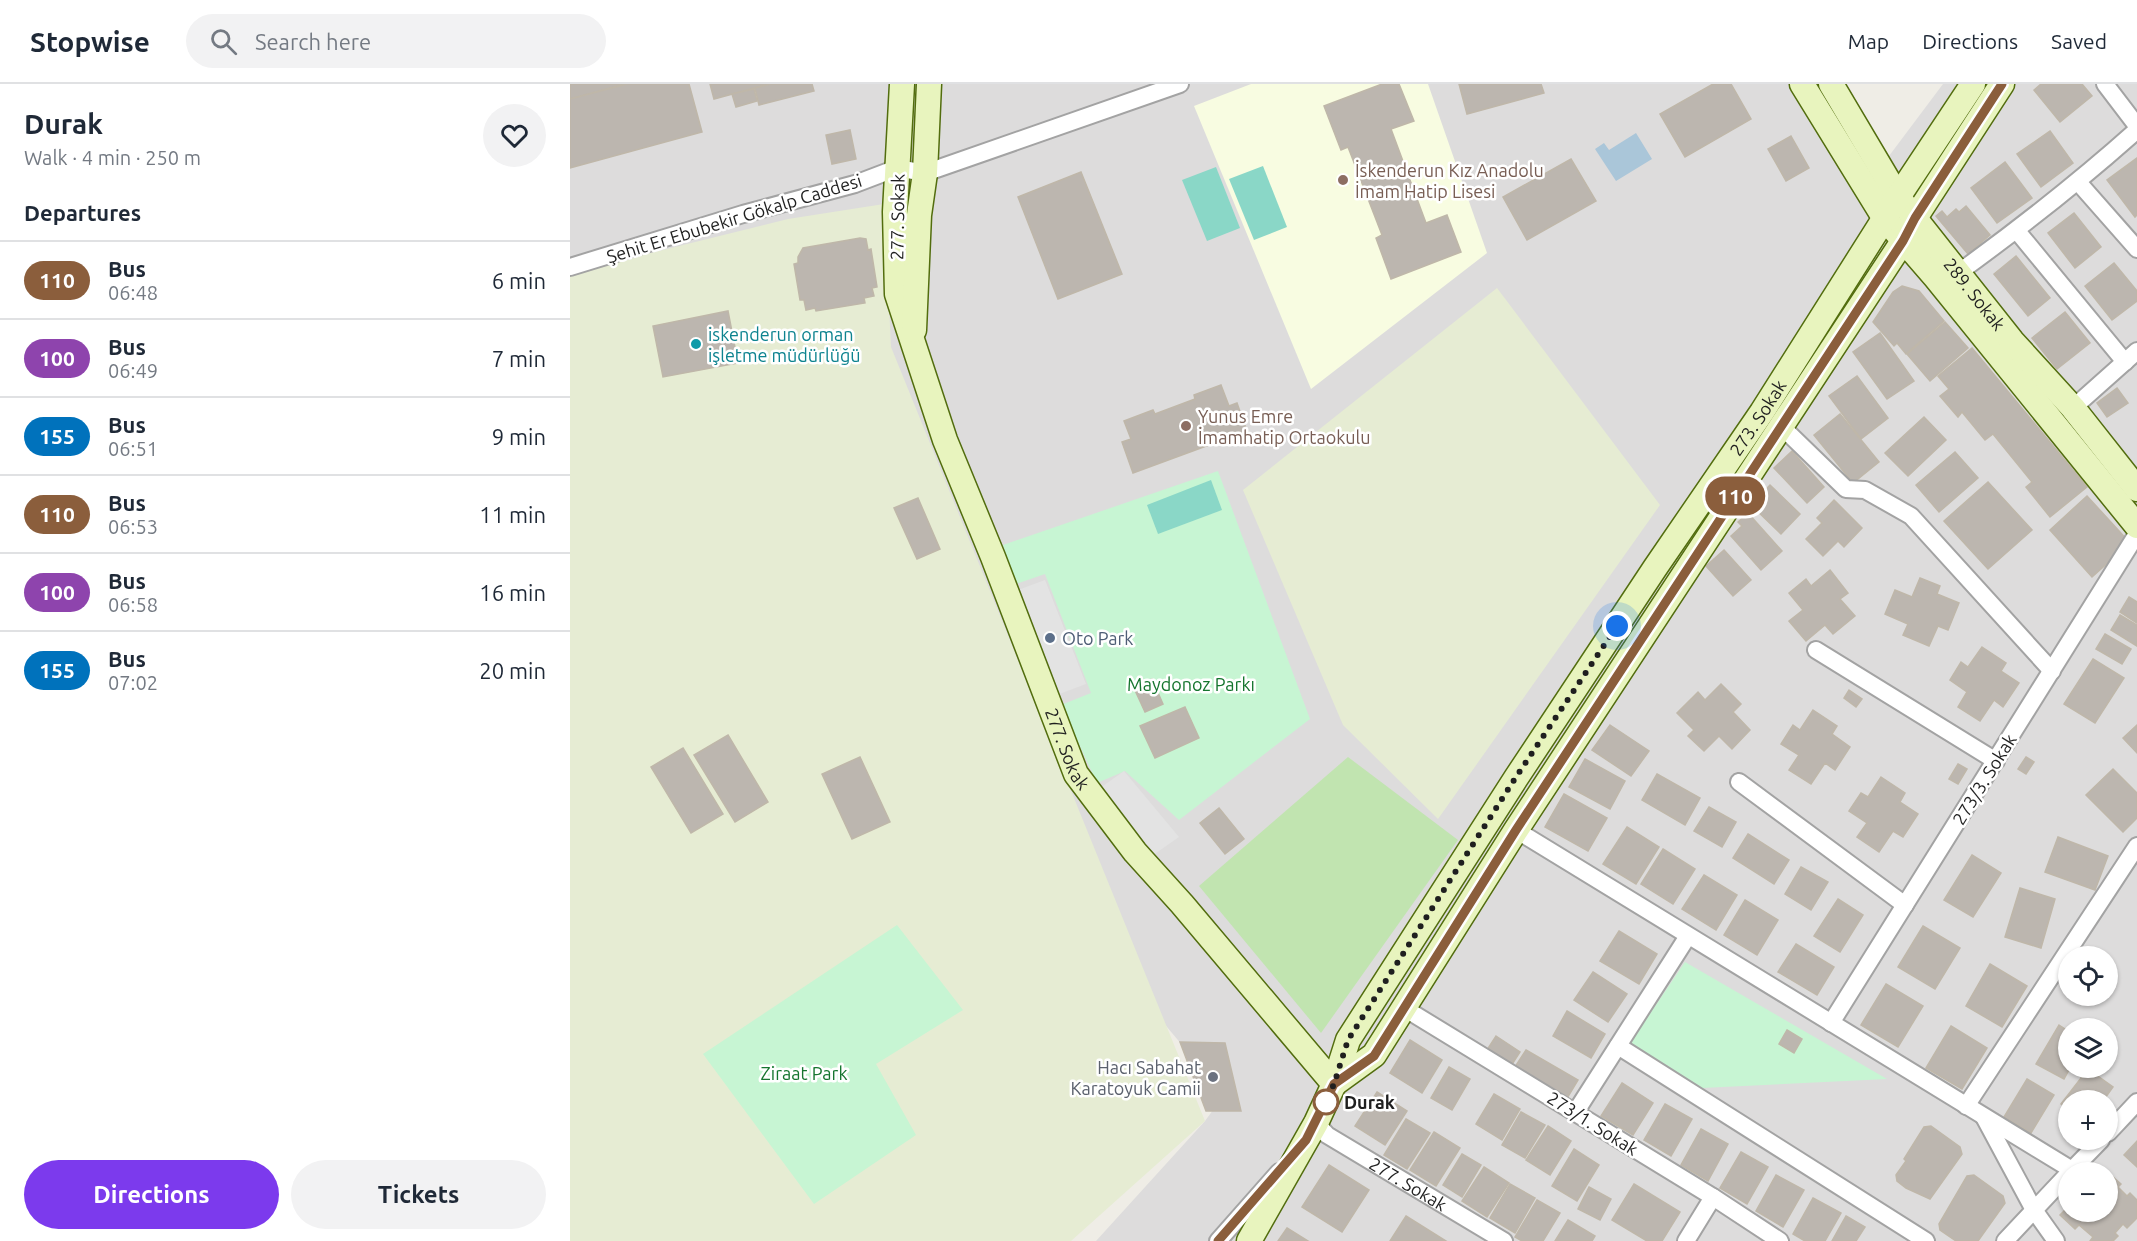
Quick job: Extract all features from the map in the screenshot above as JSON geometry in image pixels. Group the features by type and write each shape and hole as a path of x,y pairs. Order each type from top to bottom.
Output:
{"street":[{"name":"277. Sokak","path":"902,84 895,212 897,294 945,440 1076,774 1135,852 1197,920 1334,1084"},
{"name":"277. Sokak","path":"913,347 919,215 925,173 929,84"},
{"path":"897,168 925,173 1180,84"},
{"path":"1802,84 1885,219 1936,278 2137,526"},
{"name":"289. Sokak","path":"1831,84 1898,196 2012,341 2073,408 2137,489"},
{"name":"273. Sokak","path":"1249,1241 1311,1132 1334,1084 1348,1040 1516,777 1654,568 1762,412 1898,196 1973,84"},
{"name":"273. Sokak","path":"1334,1084 1374,1056 1516,830 1903,241 1915,218 2002,84"},
{"path":"1958,273 2017,231 2078,182 2137,128 2105,84"},
{"name":"Şehit Er Ebubekir Gökalp Caddesi","path":"570,267 743,214 855,184 897,168"},
{"path":"2078,182 2137,249"},
{"path":"2017,231 2131,356 2073,408"},
{"path":"1781,426 1846,489 1865,490 1911,516 2052,670"},
{"name":"273/3. Sokak","path":"1831,1023 2137,534"},
{"path":"1816,650 1996,761"},
{"path":"1739,782 1905,905"},
{"path":"1516,830 1984,1116 2058,1164"},
{"path":"1966,1106 2137,846"},
{"path":"1575,1113 1688,936"},
{"name":"273/1. Sokak","path":"1404,1008 1713,1197 1780,1241"},
{"path":"1618,1046 1926,1241"},
{"path":"2118,1122 2137,1102"},
{"path":"1984,1116 2034,1210 2056,1241"},
{"name":"277. Sokak","path":"1311,1132 1327,1135 1479,1235 1503,1241"},
{"name":"273. Sokak","path":"1218,1241 1311,1132"},
{"path":"2080,1162 2091,1150"},
{"path":"2005,1241 2058,1185"},
{"path":"1686,1241 1713,1197"}],"shaded area":[{"path":"570,84 1830,84 1880,168 1943,84 2137,84 2137,1241 1096,1241 1205,1121 1224,1095 570,315"},
{"name":"İskenderun Kız Anadolu İmam Hatip Lisesi","path":"1251,84 1428,84 1487,253 1311,389 1194,106"},
{"path":"1636,133 1652,159 1616,181 1595,149 1604,143 1609,150"},
{"path":"1263,166 1287,227 1254,240 1229,179"},
{"path":"1216,167 1240,228 1207,241 1182,180"},
{"path":"1211,480 1222,510 1158,534 1147,505"},
{"name":"Oto Park","path":"1045,580 1086,684 1054,696 1015,591"},
{"path":"1124,771 1179,837 1149,858 1096,791"}],"green space":[{"path":"884,204 891,347 1205,1121 1071,1241 570,1241 570,273 788,219"},
{"path":"1497,288 1660,505 1438,819 1343,725 1243,490"},
{"name":"Maydonoz Parkı","path":"1218,471 1310,719 1179,820 1125,771 1097,783 1061,705 1091,693 1045,574 1016,584 1003,545"},
{"path":"1348,757 1458,840 1321,1033 1199,886"},
{"name":"Ziraat Park","path":"897,925 963,1010 876,1064 916,1135 814,1204 703,1054"},
{"path":"1685,962 1887,1079 1702,1088 1630,1043"}],"building":[{"path":"570,84 625,84 570,99"},
{"path":"627,84 689,84 702,132 570,168 570,99"},
{"path":"710,84 769,84 714,99"},
{"path":"770,84 812,84 814,91 759,105 755,88"},
{"path":"1382,84 1399,84 1414,121 1391,129 1426,223 1447,215 1461,252 1391,279 1376,238 1382,235 1348,147 1341,150 1324,106"},
{"path":"1459,84 1541,84 1544,93 1467,114"},
{"path":"1713,84 1731,84 1751,119 1685,157 1660,114"},
{"path":"2041,84 2082,84 2092,96 2060,122 2034,90"},
{"path":"754,89 757,101 736,107 732,94"},
{"path":"850,130 856,159 832,164 826,135"},
{"path":"2050,131 2073,163 2041,187 2017,154"},
{"path":"1791,136 1809,168 1786,181 1768,149"},
{"path":"2137,158 2137,215 2135,217 2107,180"},
{"path":"1571,159 1596,201 1527,240 1503,197"},
{"path":"2005,162 2032,198 1997,223 1971,188"},
{"path":"1081,172 1122,274 1058,299 1018,197"},
{"path":"1966,206 1990,235 1968,254 1936,216 1942,211 1947,217 1956,209 1959,212"},
{"path":"2074,213 2101,247 2075,268 2048,233"},
{"path":"860,238 866,239 868,250 871,249 877,287 872,288 874,296 864,298 865,303 816,311 815,308 806,310 804,300 800,300 794,264 798,263 798,257 803,248"},
{"path":"2016,256 2050,298 2028,316 1994,274"},
{"path":"2114,263 2137,291 2137,301 2112,320 2085,286"},
{"path":"1902,286 1919,291 1944,321 1906,354 1897,343 1894,346 1873,322 1893,292"},
{"name":"iskenderun orman işletme müdürlüğü","path":"728,311 738,363 663,377 653,326"},
{"path":"2065,312 2090,343 2057,369 2032,338"},
{"path":"1945,322 1968,348 1930,381 1907,354"},
{"path":"1880,333 1914,381 1887,399 1853,352"},
{"path":"1972,348 2087,487 2050,517 2026,487 2032,482 1993,434 1985,440 1962,412 1958,417 1940,396 1949,389 1938,376"},
{"path":"1857,376 1888,418 1861,439 1829,396"},
{"name":"Yunus Emre İmamhatip Ortaokulu","path":"1221,385 1229,406 1237,403 1247,431 1133,473 1122,442 1131,439 1124,421 1153,410 1155,414 1195,399 1194,395"},
{"path":"2117,388 2128,403 2107,417 2097,403"},
{"path":"1840,414 1879,462 1853,483 1814,435"},
{"path":"1924,417 1946,440 1908,476 1885,453"},
{"path":"1792,451 1824,487 1807,503 1774,468"},
{"path":"1955,452 1978,478 1939,512 1916,485"},
{"path":"1988,482 2032,530 1988,569 1944,521"},
{"path":"1770,485 1800,514 1781,534 1751,505"},
{"path":"2087,496 2130,543 2092,577 2050,530"},
{"path":"918,498 940,549 917,559 894,508"},
{"path":"1834,500 1862,528 1844,547 1838,541 1823,556 1806,539 1822,523 1817,518"},
{"path":"1748,513 1782,551 1761,570 1731,536 1742,526 1738,522"},
{"path":"1724,550 1751,580 1733,596 1706,566"},
{"path":"1830,570 1848,593 1840,599 1855,616 1833,634 1825,625 1806,641 1789,621 1803,610 1789,593 1806,579 1811,586"},
{"path":"1920,578 1940,586 1937,594 1959,603 1948,630 1938,626 1929,646 1903,635 1908,624 1885,614 1895,590 1912,597"},
{"path":"2129,597 2137,602 2137,623 2120,612"},
{"path":"2120,615 2137,625 2137,646 2111,630"},
{"path":"2105,634 2131,649 2122,664 2096,649"},
{"path":"1982,647 2006,663 2001,671 2019,683 2003,707 1994,700 1980,721 1958,707 1967,692 1950,680 1961,662 1968,667"},
{"path":"2093,659 2124,678 2095,723 2064,704"},
{"path":"1152,679 1163,704 1145,712 1134,688"},
{"path":"1721,684 1741,704 1733,712 1750,730 1732,749 1719,736 1704,751 1688,736 1694,730 1677,713 1698,692 1705,700"},
{"path":"1849,690 1862,699 1856,707 1844,698"},
{"path":"1185,707 1199,738 1155,758 1140,726"},
{"path":"1813,710 1837,726 1832,734 1850,747 1835,770 1825,763 1811,784 1789,770 1799,755 1781,744 1793,725 1800,730"},
{"path":"1610,725 1649,751 1631,776 1592,750"},
{"path":"2137,725 2137,753 2123,738"},
{"path":"728,735 768,802 735,822 694,755"},
{"path":"683,748 723,814 691,833 651,767"},
{"path":"860,757 890,822 852,839 822,774"},
{"path":"2026,757 2034,762 2026,774 2018,769"},
{"path":"1585,759 1625,781 1610,809 1569,787"},
{"path":"1958,764 1967,769 1958,784 1949,779"},
{"path":"2113,769 2137,793 2137,818 2123,832 2086,795"},
{"path":"1657,774 1700,798 1685,825 1642,800"},
{"path":"1881,777 1905,793 1900,802 1918,814 1903,837 1893,831 1879,852 1857,837 1867,823 1849,811 1861,793 1868,797"},
{"path":"1564,794 1607,818 1588,851 1545,827"},
{"path":"1709,807 1736,822 1722,847 1694,831"},
{"path":"1219,808 1244,839 1225,854 1200,823"},
{"path":"1627,827 1659,847 1636,884 1603,864"},
{"path":"1748,834 1789,860 1774,884 1733,858"},
{"path":"2058,837 2108,856 2095,890 2045,872"},
{"path":"1663,849 1695,869 1673,904 1641,884"},
{"path":"1972,855 2001,873 1973,917 1944,900"},
{"path":"1801,867 1828,882 1811,910 1785,894"},
{"path":"1704,875 1737,895 1716,930 1682,909"},
{"path":"2020,888 2055,899 2041,948 2005,937"},
{"path":"1838,899 1863,915 1840,952 1814,936"},
{"path":"1745,900 1778,920 1757,955 1724,935"},
{"path":"1923,926 1960,948 1935,989 1898,967"},
{"path":"1619,931 1657,954 1639,984 1600,961"},
{"path":"1796,944 1834,967 1817,995 1778,972"},
{"path":"1990,964 2027,986 2002,1027 1966,1006"},
{"path":"1593,972 1627,994 1608,1022 1574,1000"},
{"path":"1886,984 1923,1006 1898,1047 1861,1025"},
{"path":"1567,1011 1605,1034 1591,1058 1553,1036"},
{"path":"1951,1026 1987,1048 1962,1089 1926,1068"},
{"path":"2058,1027 2058,1076 2036,1064"},
{"path":"1787,1030 1802,1039 1794,1053 1779,1044"},
{"path":"1496,1036 1520,1052 1509,1069 1485,1053"},
{"path":"1410,1040 1442,1060 1422,1093 1390,1073"},
{"name":"Hacı Sabahat Karatoyuk Camii","path":"1180,1042 1225,1043 1241,1111 1206,1111"},
{"path":"1526,1050 1578,1080 1566,1100 1513,1070"},
{"path":"1449,1067 1470,1079 1452,1110 1431,1098"},
{"path":"2081,1078 2100,1078 2113,1087 2111,1090 2072,1090"},
{"path":"2027,1079 2054,1095 2031,1133 2004,1117"},
{"path":"1622,1083 1653,1103 1633,1135 1601,1116"},
{"path":"1377,1092 1407,1111 1385,1145 1355,1126"},
{"path":"1494,1094 1520,1109 1502,1140 1476,1124"},
{"path":"1665,1104 1692,1119 1671,1156 1644,1140"},
{"path":"1521,1112 1545,1125 1525,1158 1502,1145"},
{"path":"1406,1119 1430,1133 1407,1169 1384,1155"},
{"path":"1548,1126 1571,1141 1550,1175 1526,1160"},
{"path":"1931,1126 1960,1147 1962,1154 1930,1199 1906,1188 1897,1181 1896,1175 1924,1127"},
{"path":"1701,1129 1728,1144 1708,1181 1681,1165"},
{"path":"1434,1132 1460,1148 1436,1186 1410,1170"},
{"path":"2137,1141 2137,1167 2124,1155"},
{"path":"1574,1149 1599,1165 1577,1201 1552,1186"},
{"path":"1741,1152 1768,1167 1747,1204 1720,1188"},
{"path":"1462,1154 1481,1165 1462,1197 1443,1185"},
{"path":"1329,1165 1369,1190 1342,1232 1302,1207"},
{"path":"1484,1167 1509,1183 1487,1217 1462,1201"},
{"path":"1776,1175 1804,1190 1783,1227 1756,1211"},
{"path":"1974,1175 2003,1196 2005,1203 1978,1241 1956,1241 1940,1230 1939,1224 1967,1176"},
{"path":"1510,1184 1535,1198 1515,1233 1490,1218"},
{"path":"1634,1184 1680,1212 1662,1241 1647,1241 1612,1220"},
{"path":"1589,1187 1611,1199 1600,1220 1578,1209"},
{"path":"2118,1187 2127,1196 2130,1193 2137,1200 2137,1218 2127,1228 2123,1224 2115,1233 2118,1236 2113,1241 2090,1241 2093,1237 2079,1225 2075,1229 2068,1222 2118,1222"},
{"path":"1813,1198 1841,1213 1825,1241 1805,1241 1793,1234"},
{"path":"1537,1200 1560,1213 1543,1241 1522,1241 1515,1237"},
{"path":"1406,1216 1446,1241 1390,1241"},
{"path":"1846,1216 1865,1227 1856,1241 1832,1241"},
{"path":"1568,1220 1595,1236 1592,1241 1555,1241"},
{"path":"1287,1228 1308,1241 1278,1241"}],"bus line":[{"name":"110","path":"1218,1241 1238,1221 1306,1140 1334,1084 1374,1056 1516,830 1903,241 1915,218 2002,84"}],"place":[{"name":"İskenderun Kız Anadolu İmam Hatip Lisesi","path":"1343,180"},
{"name":"iskenderun orman işletme müdürlüğü","path":"696,344"},
{"name":"Yunus Emre İmamhatip Ortaokulu","path":"1186,426"},
{"name":"Oto Park","path":"1050,638"},
{"name":"Hacı Sabahat Karatoyuk Camii","path":"1213,1077"},
{"name":"Durak","path":"1326,1102"}],"route":[{"path":"1326,1102 1325,1104 1348,1040 1516,777 1617,626"}]}
